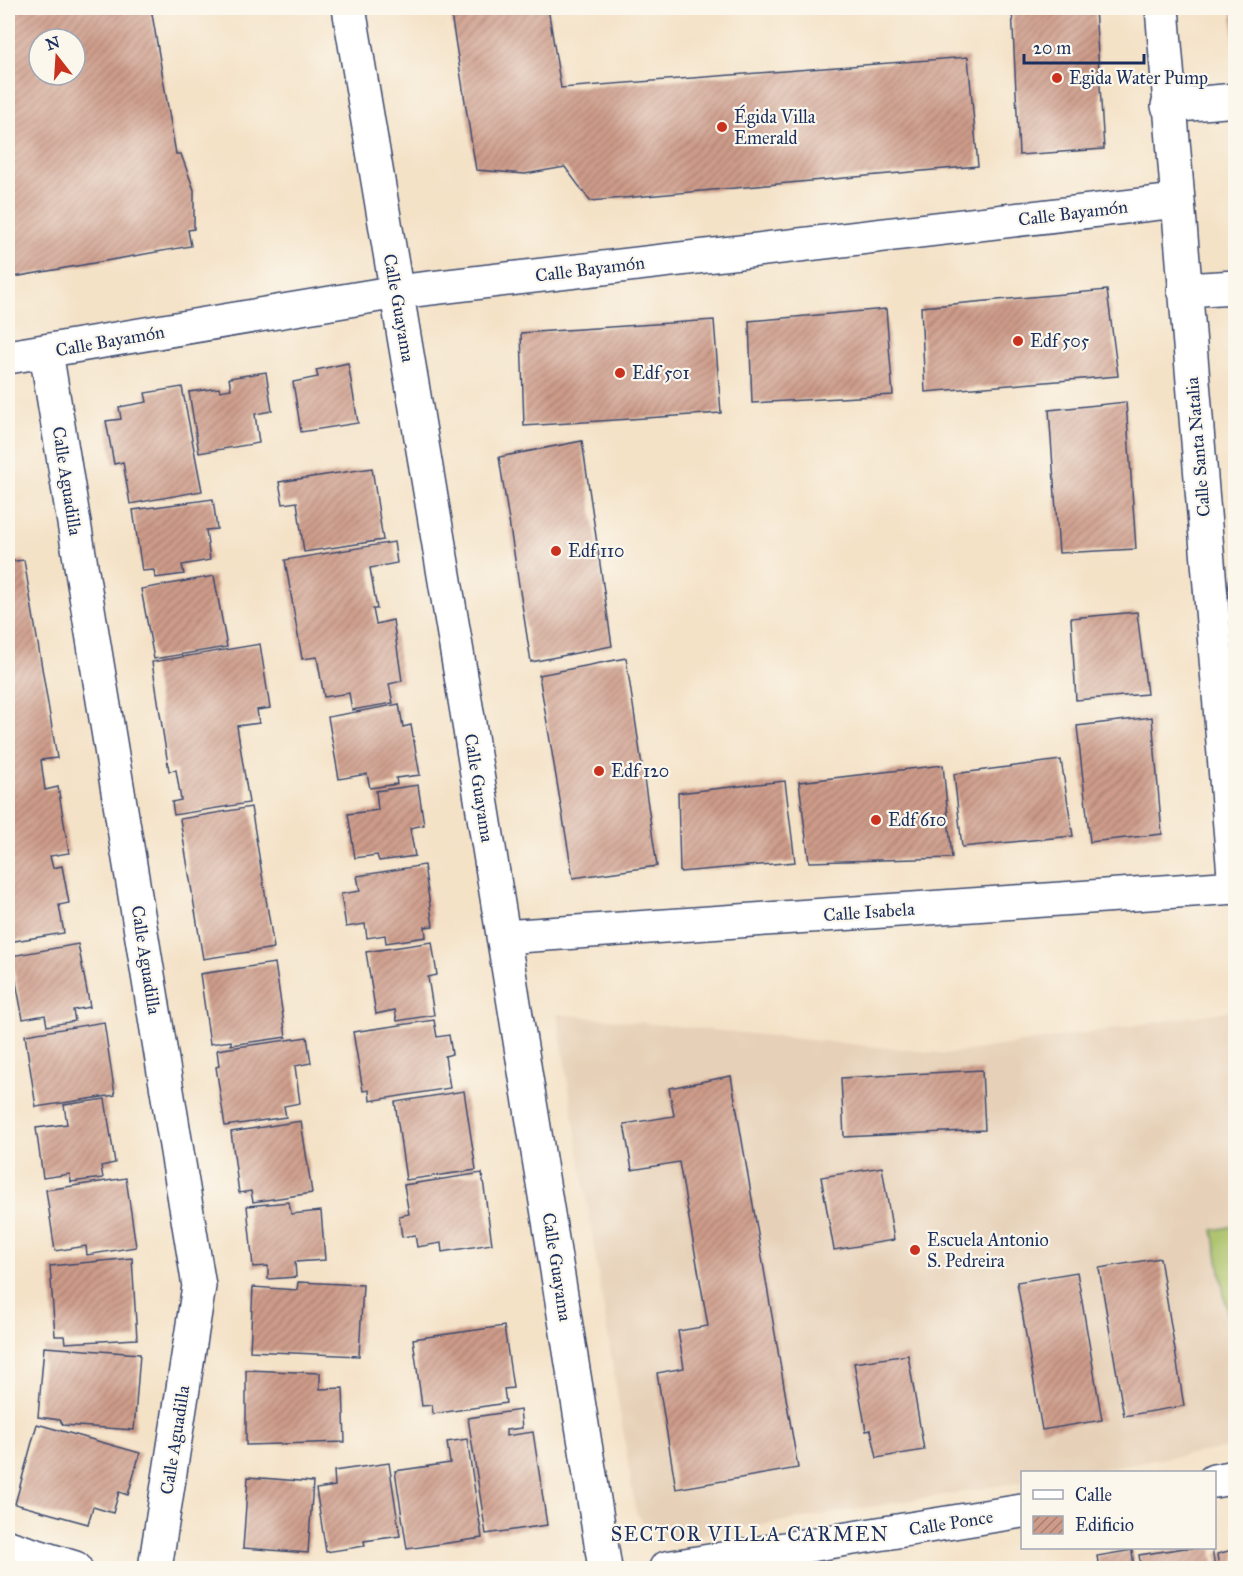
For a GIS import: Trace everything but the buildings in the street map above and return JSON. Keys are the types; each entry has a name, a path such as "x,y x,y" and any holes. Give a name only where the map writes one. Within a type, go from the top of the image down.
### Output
{"street":[{"name":"Calle Guayama","path":"349,8 605,1569"},
{"name":"Calle Santa Natalia","path":"1162,8 1168,106 1235,887"},
{"path":"1168,106 1236,100"},
{"name":"Calle Bayamón","path":"8,357 397,292 1176,201"},
{"path":"1184,290 1236,287"},
{"name":"Calle Aguadilla","path":"46,352 199,1286 155,1569"},
{"name":"Calle Isabela","path":"503,937 1235,887"},
{"path":"1216,1481 1236,1477"},
{"name":"Calle Ponce","path":"666,1569 1021,1511"},
{"path":"8,1547 75,1569"}],"shaded area":[{"name":"Escuela Antonio S. Pedreira","path":"1235,1010 1235,1447 1085,1471 1021,1471 1021,1482 670,1540 649,1530 636,1513 557,1014 948,1054"}],"green space":[{"path":"1236,1226 1235,1358 1213,1230"}],"place":[{"name":"Egida Water Pump","path":"1057,78"},
{"name":"Égida Villa Emerald","path":"722,127"},
{"name":"Edf 505","path":"1018,341"},
{"name":"Edf 501","path":"620,373"},
{"name":"Edf 110","path":"556,551"},
{"name":"Edf 120","path":"599,771"},
{"name":"Edf 610","path":"876,820"},
{"name":"Escuela Antonio S. Pedreira","path":"915,1250"}],"district":[{"name":"SECTOR VILLA CARMEN","path":"750,1534"}]}
